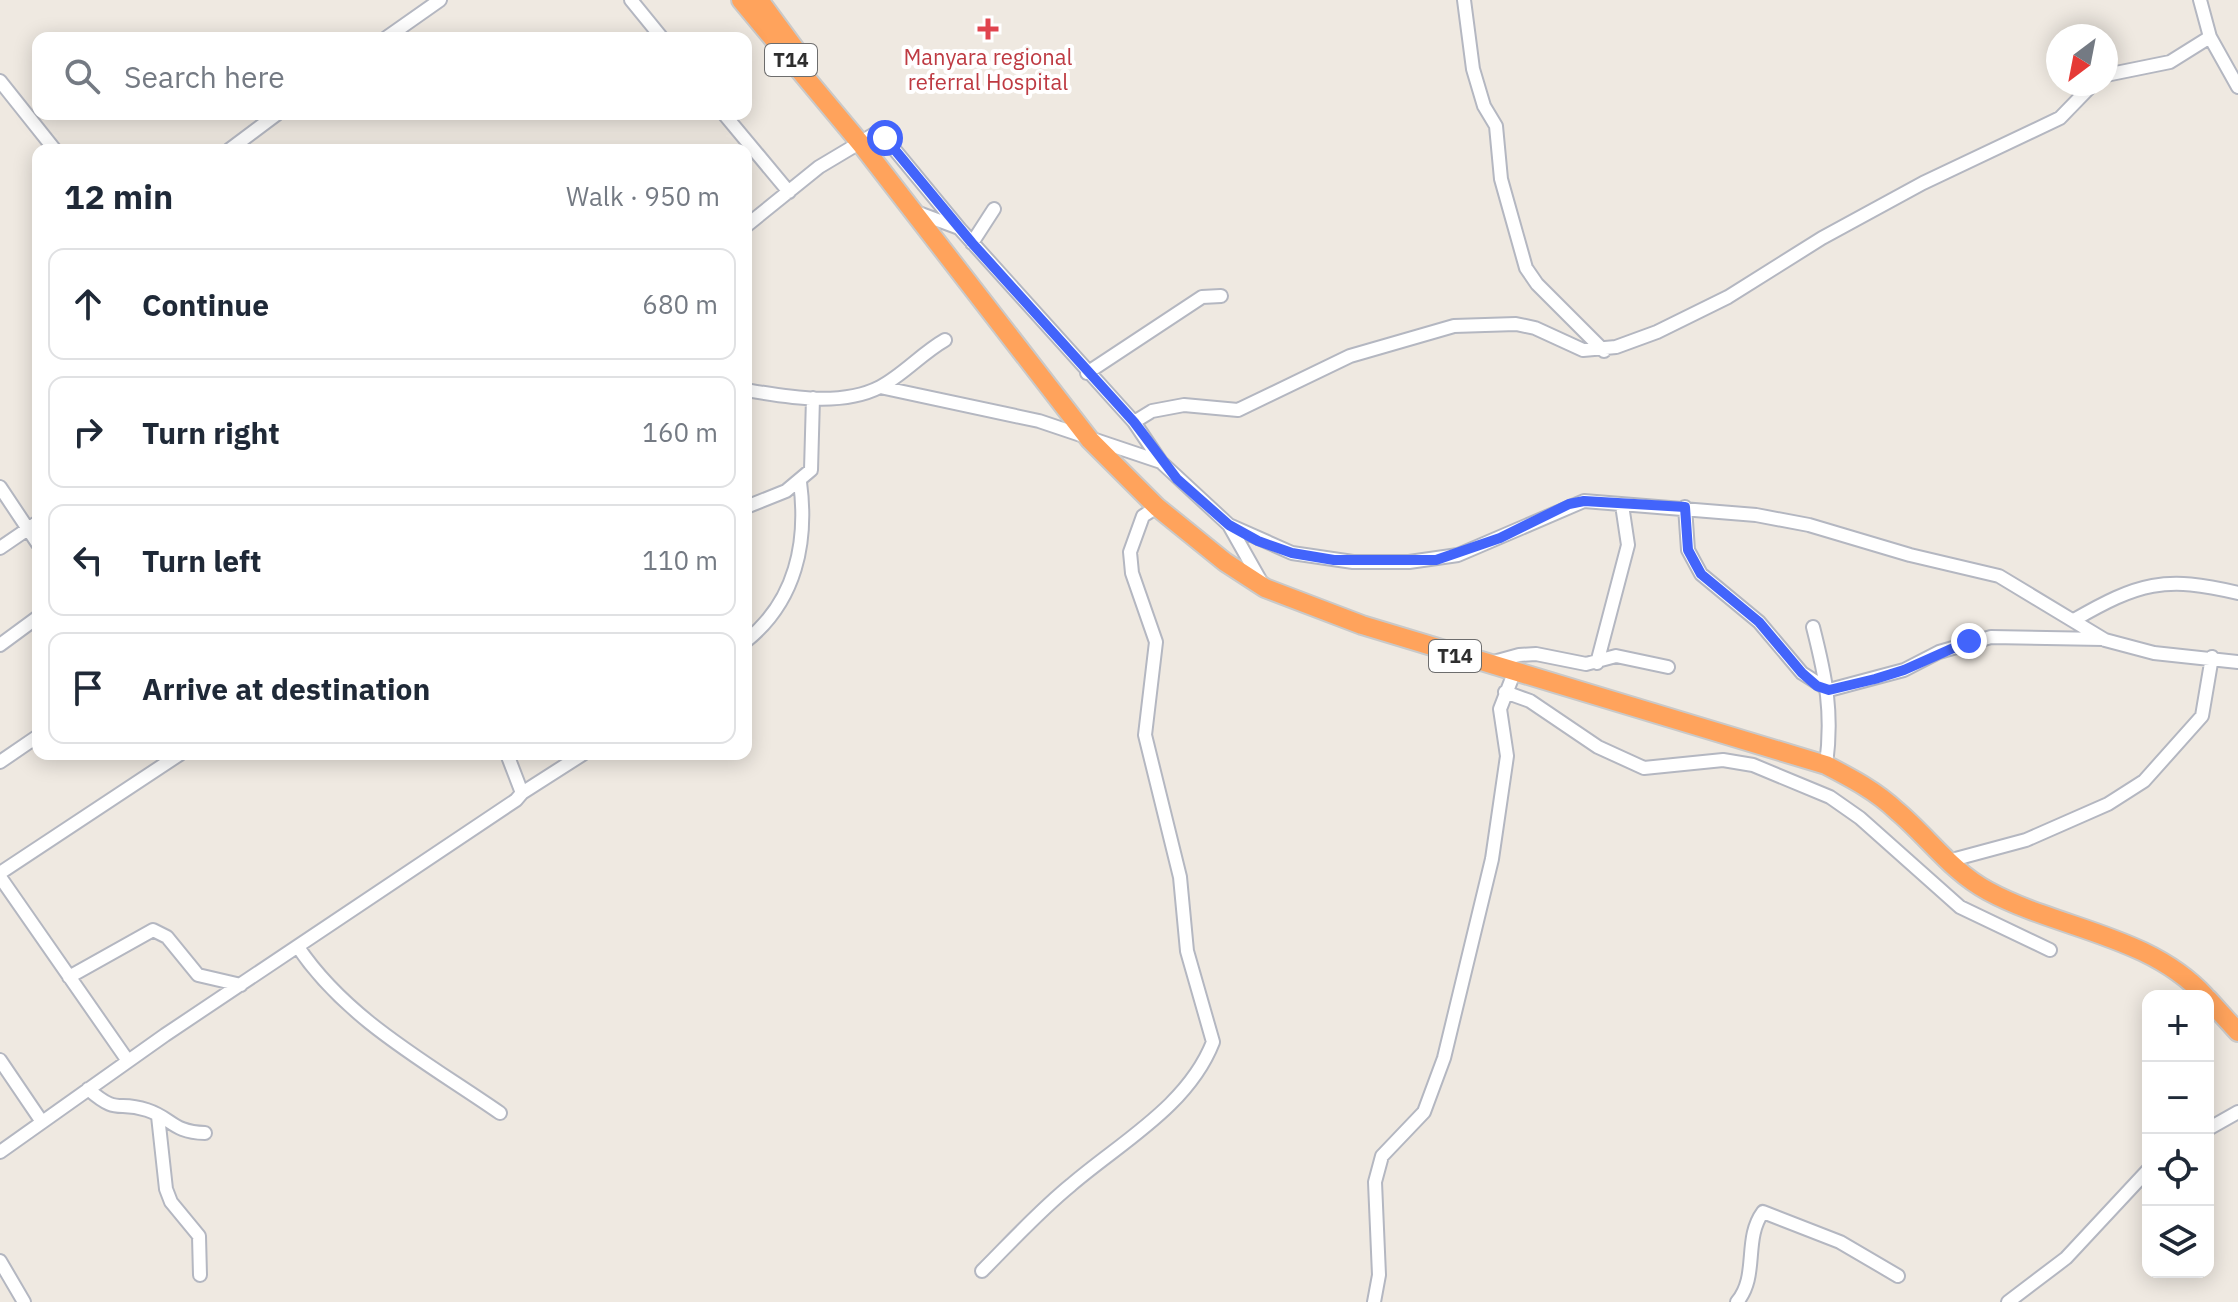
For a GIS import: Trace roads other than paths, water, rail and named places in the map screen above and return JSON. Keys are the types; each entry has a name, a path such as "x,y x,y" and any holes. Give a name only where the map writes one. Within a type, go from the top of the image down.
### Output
{"highway":[{"name":"T14","path":"741,0 861,144 1090,440 1157,507 1225,562 1265,588 1362,625 1826,765 1886,801 1948,861 1989,892 2144,952 2181,974 2199,990"},
{"name":"T14","path":"759,0 789,37 841,121"},
{"name":"T14","path":"2214,1005 2238,1032"}],"street":[{"path":"395,32 440,0"},
{"path":"631,0 657,32"},
{"path":"1464,0 1473,69 1484,106 1496,126 1501,179 1526,268 1537,284 1604,351"},
{"path":"2200,0 2210,37 2238,87"},
{"path":"2118,73 2170,62 2210,37"},
{"path":"0,81 50,144"},
{"path":"1134,422 1152,411 1184,405 1238,410 1350,356 1418,333 1454,326 1516,324 1535,328 1583,350 1604,351 1657,332 1728,297 1822,238 1923,183 2060,118 2081,96"},
{"path":"237,144 269,120"},
{"path":"729,120 749,144"},
{"path":"752,221 819,167 876,133 885,138 972,243 1134,422 1161,462 1229,525 1265,588"},
{"path":"752,148 789,192"},
{"path":"972,243 994,209"},
{"path":"913,211 960,229"},
{"path":"1087,373 1202,297 1221,296"},
{"path":"752,391 813,398 859,394 880,387 945,340"},
{"path":"880,387 1039,421 1161,462"},
{"path":"752,504 800,482 811,470 813,398"},
{"path":"752,635 775,611 799,560 804,521 800,482"},
{"path":"0,487 32,524"},
{"path":"1229,525 1292,553 1353,562 1409,562 1458,555 1569,504 1584,501 1685,507 1809,525 1910,555 1971,567 1999,576 2105,640"},
{"path":"1597,663 1628,545 1622,505"},
{"path":"982,1271 1058,1195 1173,1101 1193,1079 1213,1042 1187,951 1180,877 1145,735 1146,706 1156,642 1132,573 1130,552 1143,516 1157,507"},
{"path":"1685,507 1688,550 1701,574 1759,622 1802,673 1829,690 1904,670 1939,652 1991,637 2105,640 2154,653 2238,662"},
{"path":"0,548 32,527"},
{"path":"2074,620 2112,599 2163,582 2193,582 2238,593"},
{"path":"0,645 32,621"},
{"path":"1813,627 1829,690 1831,724 1826,765"},
{"path":"1487,665 1507,657 1536,654 1597,663 1621,656 1668,667"},
{"path":"1948,861 2026,840 2108,804 2144,781 2202,716 2212,657"},
{"path":"1374,1302 1379,1275 1375,1182 1382,1156 1424,1112 1444,1058 1475,940 1506,777 1507,756 1500,709 1514,673"},
{"path":"1505,692 1530,701 1598,747 1644,768 1723,760 1753,765 1830,797 1860,818 1960,907 2050,950"},
{"path":"0,762 32,740"},
{"path":"128,1061 0,875 171,760"},
{"path":"509,760 522,793"},
{"path":"0,1152 128,1061 574,760"},
{"path":"69,977 153,930 167,937 198,975 241,985"},
{"path":"298,947 318,977 345,1005 500,1113"},
{"path":"0,1060 42,1122"},
{"path":"88,1089 115,1108 140,1108 178,1129 205,1133"},
{"path":"2214,1126 2238,1112"},
{"path":"158,1116 166,1189 171,1202 199,1236 200,1275"},
{"path":"2008,1302 2066,1258 2142,1176"},
{"path":"1737,1302 1747,1286 1752,1234 1763,1212 1840,1242 1898,1276"},
{"path":"0,1261 24,1302"}],"place":[{"name":"Manyara regional referral Hospital","path":"988,29"}]}
